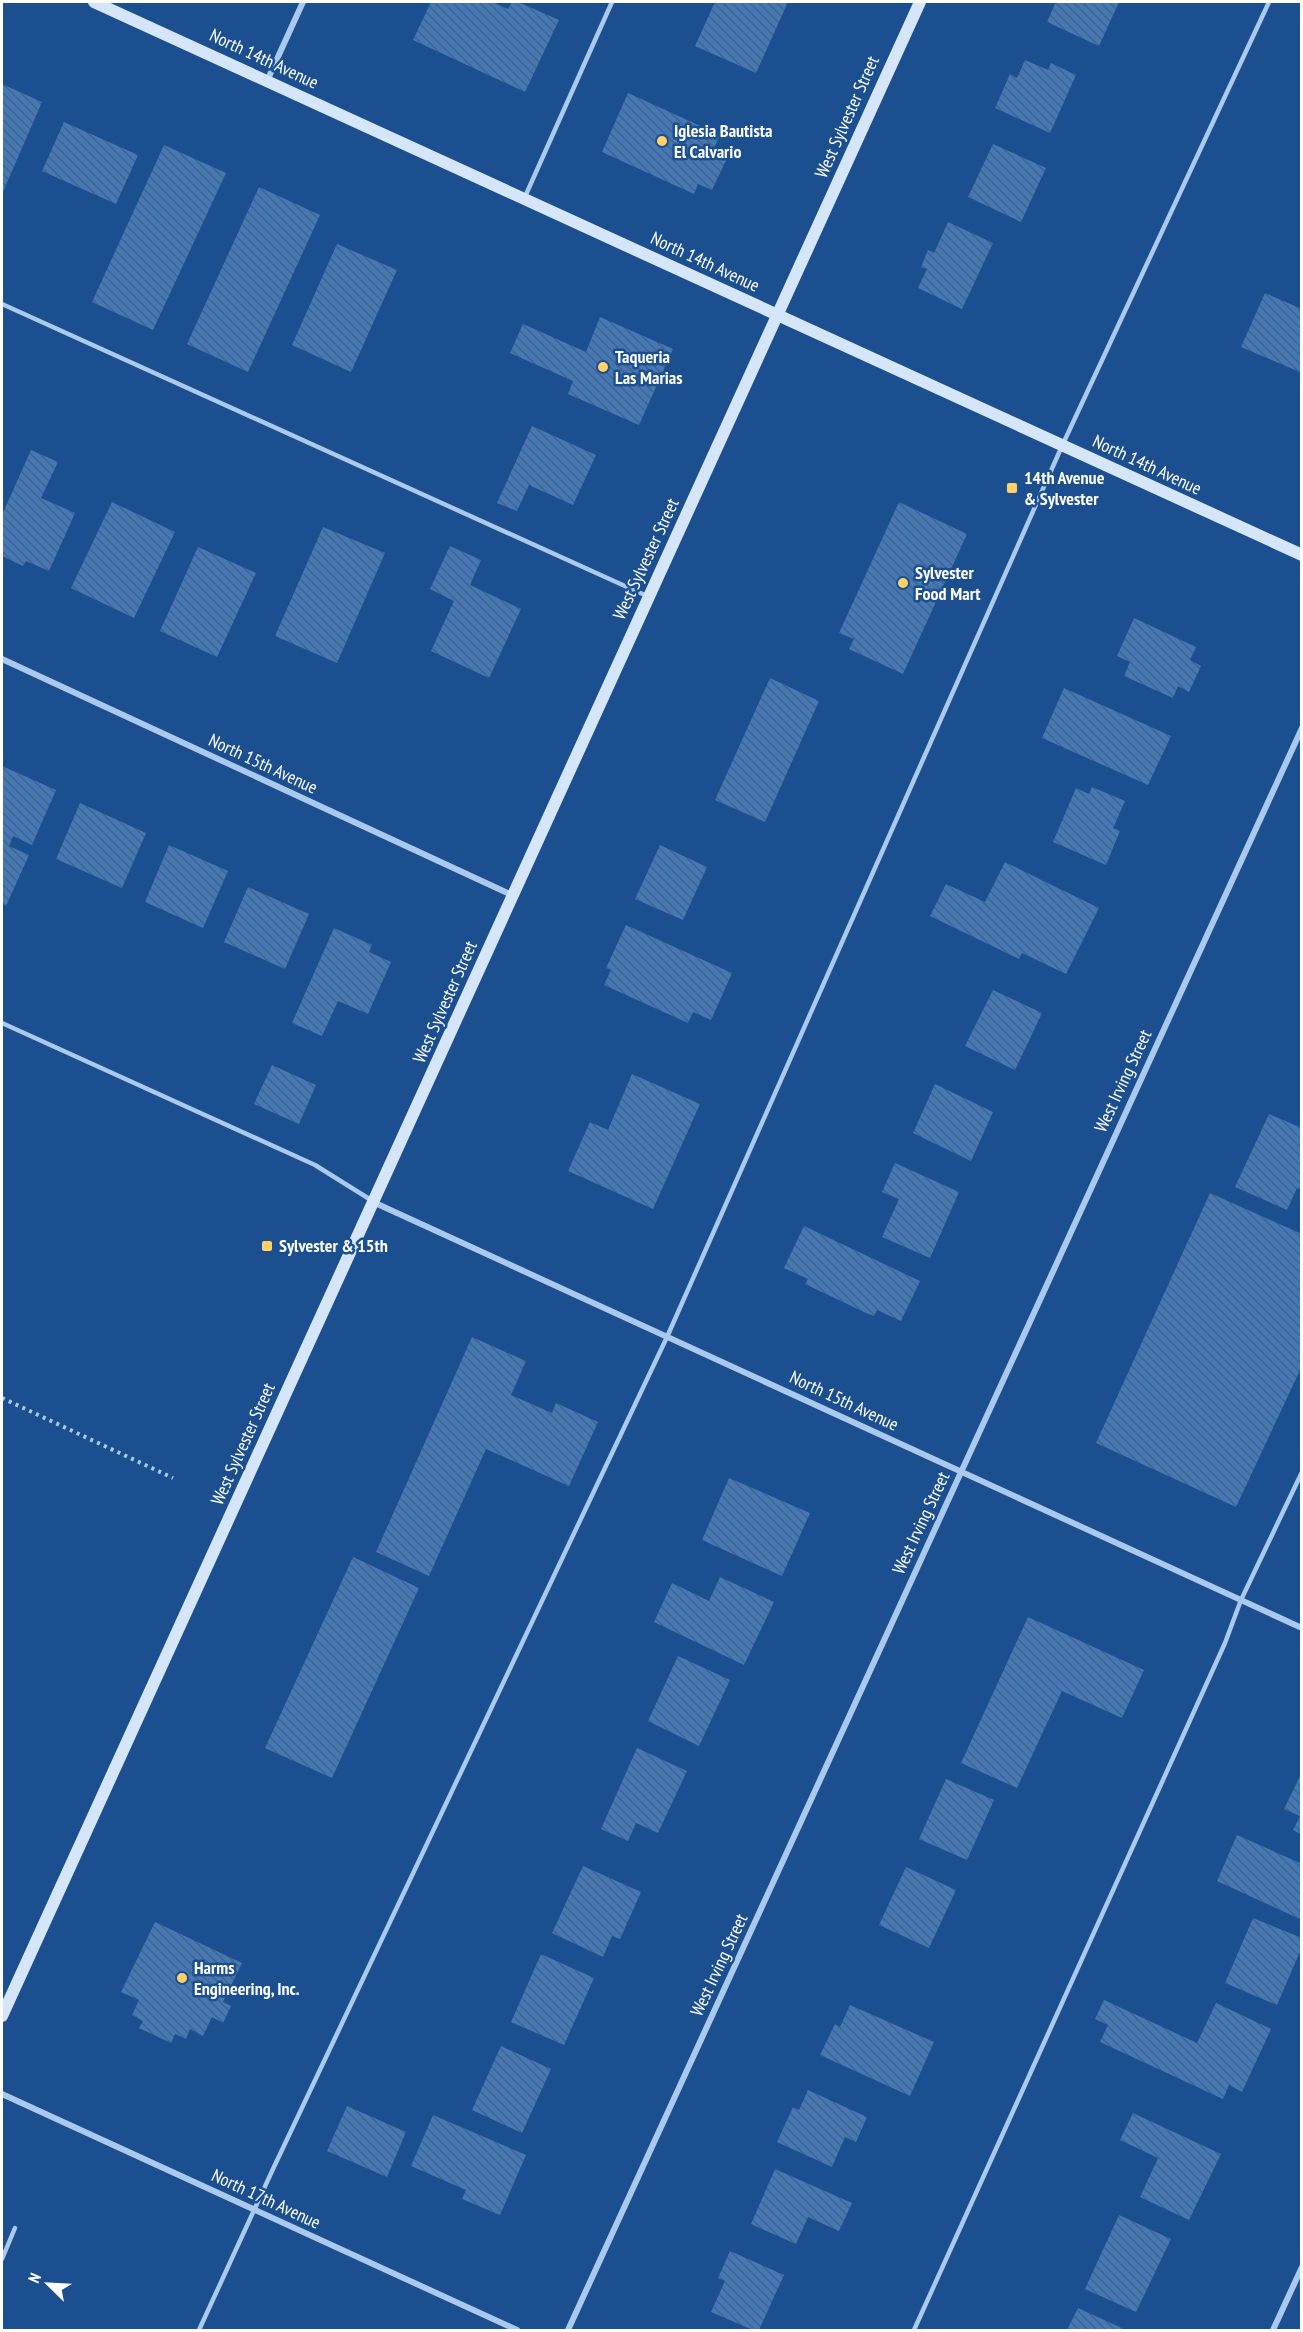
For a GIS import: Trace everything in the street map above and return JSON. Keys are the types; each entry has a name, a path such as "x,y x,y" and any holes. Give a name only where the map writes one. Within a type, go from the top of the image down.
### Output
{"street":[{"name":"North 14th Avenue","path":"94,2 1302,555"},
{"path":"267,81 303,2"},
{"name":"West Sylvester Street","path":"2,2016 920,2"},
{"name":"North 15th Avenue","path":"2,659 513,895"},
{"name":"West Irving Street","path":"568,2331 1302,728"},
{"name":"North 15th Avenue","path":"373,1202 1302,1628"},
{"name":"North 17th Avenue","path":"2,2094 517,2331"},
{"path":"1272,2331 1302,2267"}],"lane":[{"path":"524,199 612,2"},
{"path":"199,2331 254,2210 668,1337 1062,446 1269,2"},
{"path":"2,304 649,597"},
{"path":"2,1023 315,1166 373,1202"},
{"path":"914,2331 1220,1654 1241,1600 1302,1472"},
{"path":"2,2259 15,2228"}],"path":[{"path":"2,1398 173,1479"}],"building":[{"path":"431,2 492,2 508,9 512,2 518,2 559,20 525,92 413,40"},
{"path":"715,2 788,2 756,73 695,46"},
{"path":"1056,2 1119,2 1099,46 1047,22"},
{"path":"1025,60 1048,70 1051,63 1076,75 1050,133 995,108 1010,74 1017,78"},
{"path":"2,84 42,102 2,194"},
{"name":"Iglesia Bautista El Calvario","path":"628,93 720,135 714,148 729,154 712,190 698,184 694,194 602,152"},
{"path":"64,122 138,155 116,204 42,171"},
{"path":"993,144 1046,168 1021,222 968,197"},
{"path":"164,145 226,173 153,330 92,302"},
{"path":"259,187 320,215 248,372 187,344"},
{"path":"948,222 993,243 962,309 918,288 927,269 921,267 928,250 934,253"},
{"path":"337,244 397,270 351,372 292,345"},
{"path":"1265,293 1302,309 1302,373 1241,347"},
{"name":"Taqueria Las Marias","path":"600,317 673,349 639,425 568,394 573,381 510,353 523,324 586,352"},
{"path":"532,426 596,455 573,505 529,485 517,511 497,503"},
{"path":"31,450 58,462 41,498 75,513 49,571 26,561 23,566 2,556 2,515"},
{"path":"112,502 175,532 134,618 71,588"},
{"name":"Sylvester Food Mart","path":"899,502 967,534 903,674 849,649 854,639 839,633"},
{"path":"323,527 385,553 337,663 275,636"},
{"path":"450,546 481,560 470,585 521,609 489,678 431,651 454,601 430,589"},
{"path":"198,547 256,573 217,657 160,631"},
{"path":"1134,618 1196,647 1190,660 1201,666 1189,692 1178,686 1173,698 1124,676 1130,662 1117,656"},
{"path":"770,678 819,701 765,822 715,800"},
{"path":"1064,688 1171,736 1148,785 1042,738"},
{"path":"2,766 56,790 32,845 13,836 9,846 29,855 6,906 2,903"},
{"path":"1092,787 1125,801 1113,828 1120,831 1106,865 1053,842 1076,788 1089,794"},
{"path":"80,803 146,833 122,888 56,859"},
{"path":"169,845 228,871 203,928 145,902"},
{"path":"660,845 707,867 683,920 635,899"},
{"path":"1005,862 1099,908 1066,974 1022,953 1019,959 930,916 946,884 985,902"},
{"path":"248,887 309,914 285,969 224,942"},
{"path":"626,925 732,973 711,1020 693,1012 688,1023 604,985 611,970 606,968"},
{"path":"334,928 372,945 369,952 391,962 368,1014 338,1001 322,1036 292,1023"},
{"path":"993,990 1042,1013 1015,1070 965,1046"},
{"path":"272,1065 316,1085 299,1124 254,1104"},
{"path":"632,1074 700,1104 653,1209 568,1171 590,1122 608,1130"},
{"path":"935,1084 993,1112 971,1161 913,1133"},
{"path":"1269,1114 1302,1128 1302,1190 1297,1188 1287,1210 1235,1187"},
{"path":"895,1163 959,1192 930,1258 882,1237 899,1199 882,1192"},
{"path":"1210,1193 1302,1234 1302,1366 1236,1507 1096,1443"},
{"path":"804,1226 920,1281 901,1321 877,1310 874,1316 866,1313 805,1284 808,1279 784,1268"},
{"path":"472,1337 526,1361 511,1395 552,1413 556,1403 598,1422 569,1486 486,1449 429,1576 376,1552"},
{"path":"729,1478 810,1513 782,1576 702,1540"},
{"path":"353,1557 419,1588 332,1778 265,1748"},
{"path":"720,1577 774,1602 744,1665 654,1622 672,1583 709,1601"},
{"path":"1028,1617 1144,1670 1122,1718 1062,1691 1017,1788 961,1763"},
{"path":"678,1656 730,1680 699,1746 648,1721"},
{"path":"637,1748 687,1771 658,1833 636,1823 628,1841 601,1829"},
{"path":"1302,1772 1302,1835 1293,1830 1300,1816 1284,1809"},
{"path":"946,1779 994,1800 967,1860 919,1839"},
{"path":"1237,1835 1302,1864 1302,1920 1217,1881"},
{"path":"583,1866 641,1892 620,1939 612,1936 603,1957 552,1933"},
{"path":"906,1867 956,1890 929,1948 879,1925"},
{"path":"1253,1918 1302,1938 1302,1947 1277,2005 1225,1983"},
{"name":"Harms Engineering, Inc.","path":"155,1922 242,1963 223,2002 231,2006 223,2023 212,2017 203,2036 190,2029 186,2039 175,2034 171,2043 139,2028 143,2021 132,2015 139,2000 121,1992"},
{"path":"541,1954 594,1978 564,2045 511,2022"},
{"path":"1104,2000 1197,2043 1216,2003 1271,2029 1242,2092 1229,2085 1223,2099 1100,2042 1108,2025 1095,2019"},
{"path":"850,2005 934,2042 910,2096 820,2055 835,2024 840,2027"},
{"path":"501,2046 551,2069 522,2133 472,2110"},
{"path":"808,2090 867,2117 856,2142 845,2137 832,2167 777,2142 793,2107 799,2110"},
{"path":"347,2106 406,2132 387,2177 327,2151"},
{"path":"1133,2113 1221,2154 1189,2220 1140,2197 1158,2158 1120,2140"},
{"path":"433,2115 526,2155 500,2215 462,2199 466,2190 411,2166"},
{"path":"775,2169 852,2203 839,2231 808,2217 796,2244 751,2224"},
{"path":"1119,2215 1171,2239 1136,2312 1085,2289"},
{"path":"730,2251 784,2275 759,2330 753,2330 711,2312 725,2281 718,2278"},
{"path":"1078,2308 1126,2330 1067,2330"}],"place":[{"name":"Iglesia Bautista El Calvario","path":"662,141"},
{"name":"Taqueria Las Marias","path":"603,367"},
{"name":"14th Avenue & Sylvester","path":"1012,488"},
{"name":"Sylvester Food Mart","path":"903,583"},
{"name":"Sylvester & 15th","path":"267,1246"},
{"name":"Harms Engineering, Inc.","path":"182,1978"}]}
